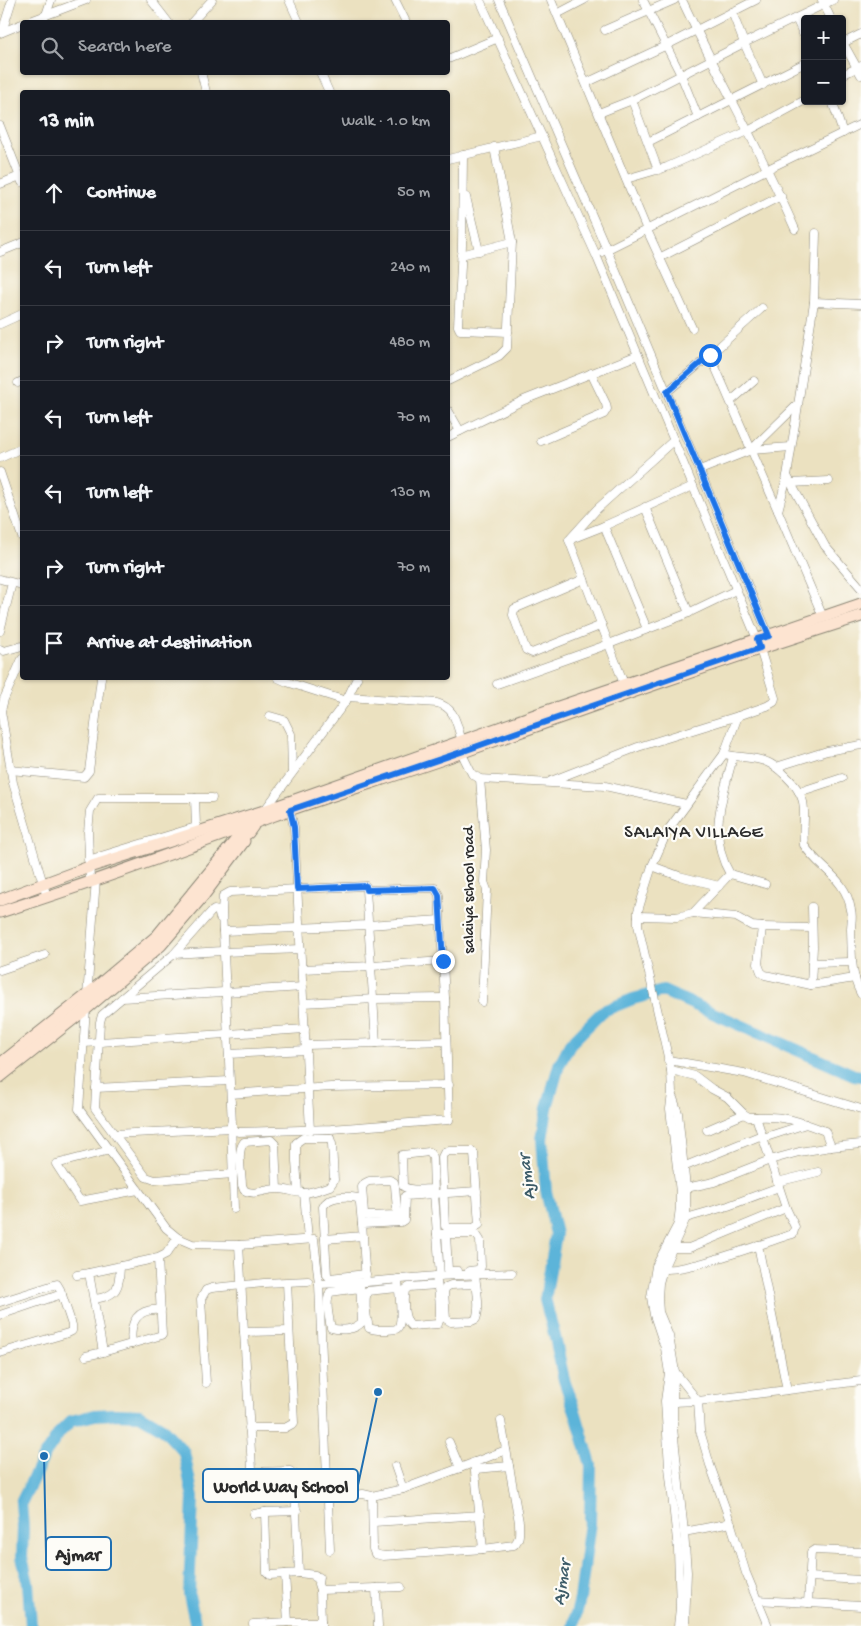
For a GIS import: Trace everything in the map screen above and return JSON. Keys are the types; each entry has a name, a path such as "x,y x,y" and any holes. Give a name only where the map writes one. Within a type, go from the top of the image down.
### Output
{"street":[{"path":"1,33 12,0"},
{"path":"46,15 51,0"},
{"path":"33,20 86,0"},
{"path":"151,0 166,20"},
{"path":"194,20 212,0"},
{"path":"289,0 298,20"},
{"path":"395,0 405,20"},
{"path":"480,0 596,256 674,440 759,644 774,689 775,698 774,702 767,706 638,748 547,783"},
{"path":"499,0 607,250 771,640"},
{"path":"551,0 647,230 692,328"},
{"path":"557,14 584,0"},
{"path":"643,0 681,75 698,117"},
{"path":"605,30 674,0"},
{"path":"682,0 768,169 795,229"},
{"path":"586,83 756,0"},
{"path":"599,114 632,100 796,18 823,2 832,0"},
{"path":"823,2 829,15"},
{"path":"732,12 763,85"},
{"path":"796,18 801,29"},
{"path":"1,33 20,25"},
{"path":"846,41 861,34"},
{"path":"450,58 498,38"},
{"path":"846,47 860,69 846,74"},
{"path":"648,142 801,66"},
{"path":"202,75 206,90"},
{"path":"321,75 328,90"},
{"path":"632,100 658,170"},
{"path":"626,179 668,167 748,131 801,102"},
{"path":"833,105 843,132"},
{"path":"596,256 861,124"},
{"path":"0,126 20,176"},
{"path":"450,158 542,136"},
{"path":"450,380 499,356 507,348 512,242 494,147"},
{"path":"463,155 459,328 463,330 508,332"},
{"path":"0,184 20,179"},
{"path":"463,185 479,251"},
{"path":"660,257 781,196"},
{"path":"778,511 789,480 791,447 814,302 816,232"},
{"path":"462,255 512,242"},
{"path":"0,252 20,244"},
{"path":"814,302 861,304"},
{"path":"667,392 762,308"},
{"path":"0,324 20,315"},
{"path":"450,437 524,400 638,355"},
{"path":"710,355 823,617"},
{"path":"541,441 604,414 607,409 606,404 592,373"},
{"path":"731,402 754,381"},
{"path":"751,450 798,404"},
{"path":"450,414 460,431"},
{"path":"569,540 598,509 674,440"},
{"path":"700,470 751,450 791,447"},
{"path":"0,458 20,449"},
{"path":"0,472 20,519"},
{"path":"789,480 829,481"},
{"path":"789,480 826,546 861,588"},
{"path":"569,540 693,486"},
{"path":"645,507 689,612"},
{"path":"604,526 648,630"},
{"path":"569,540 624,684"},
{"path":"0,579 20,585"},
{"path":"584,579 514,609 513,615 526,650 532,653 602,625"},
{"path":"0,631 12,583"},
{"path":"497,684 648,630 736,590"},
{"path":"771,640 823,617 861,604"},
{"path":"89,864 264,811 468,744 771,640 861,616"},
{"path":"0,912 256,823 624,684 759,644"},
{"path":"0,649 4,651 20,647"},
{"path":"20,663 4,699 1,712 13,783 47,897"},
{"path":"10,770 84,777 90,771 101,680"},
{"path":"282,680 347,699 437,703 447,706 468,744 472,774 480,779 605,786 686,804"},
{"path":"0,1064 87,995 158,935 236,840 248,832 256,823 347,699 356,680"},
{"path":"270,716 284,720 291,734 292,772"},
{"path":"678,1626 684,1532 674,1437 672,1373 668,1336 659,1312 658,1298 660,1268 678,1224 680,1192 670,1109 672,1094 671,1070 638,925 638,916 652,866 668,830 724,754 738,716"},
{"path":"776,767 827,751 861,745"},
{"path":"724,754 766,762 776,767 796,786 803,801 805,817 804,845 833,874 845,891 852,910 852,962 855,983 861,994"},
{"path":"733,757 718,813 720,854 730,874 765,884"},
{"path":"799,792 842,778"},
{"name":"salaiya school road","path":"480,779 486,850 484,882 487,890 482,1002"},
{"path":"212,798 98,798 90,811 88,832 89,864 93,880 80,1109 166,1228 178,1238 192,1244 240,1246 314,1239 319,1284 330,1550"},
{"path":"0,900 89,864 196,827 195,798"},
{"path":"290,810 294,827 310,1130"},
{"path":"0,1077 86,1009 161,945 238,851 244,843 248,832"},
{"path":"652,866 679,876 718,886"},
{"path":"692,913 730,874"},
{"path":"223,952 223,896 230,892 366,886 376,1044"},
{"path":"227,1034 232,1125 234,1130 238,1132 310,1130 449,1120 449,1085 439,895 435,888 366,890"},
{"path":"811,986 812,907"},
{"path":"233,1174 154,1180 146,1177 95,1108 98,1042 102,1015 174,954 214,910 220,914 223,952 233,1174 234,1210"},
{"path":"638,916 677,917 692,913 736,917 752,926 812,928"},
{"path":"223,931 440,920"},
{"path":"762,927 758,964 765,976 811,986 855,978"},
{"path":"174,954 301,948"},
{"path":"0,970 46,956"},
{"path":"302,969 443,961"},
{"path":"812,963 852,962"},
{"path":"122,998 303,987"},
{"path":"304,1003 374,999 445,998"},
{"path":"84,1043 305,1029"},
{"path":"229,1054 446,1041"},
{"path":"668,1060 744,1073 861,1109"},
{"path":"671,1070 695,1076 712,1089 727,1097 749,1117 772,1116 798,1120 826,1131 831,1147"},
{"path":"96,1088 228,1081"},
{"path":"231,1094 308,1089 449,1085"},
{"path":"660,1268 678,1237 686,1218 686,1188 678,1113 672,1094"},
{"path":"707,1130 744,1114"},
{"path":"660,1268 681,1269 793,1234 795,1231 796,1227 786,1208 756,1117"},
{"path":"683,1167 762,1136 806,1124"},
{"path":"114,1134 231,1128"},
{"path":"277,1189 275,1144 272,1140 244,1142 241,1145 240,1153 244,1190 254,1193 277,1189 301,1193 330,1186 334,1180 330,1138 303,1138 296,1143 301,1193 308,1240"},
{"path":"686,1188 714,1182 770,1160 799,1152 861,1144"},
{"path":"110,1150 56,1164 80,1201 138,1190"},
{"path":"449,1151 472,1151 474,1153 479,1225 473,1228 448,1228 445,1226 443,1193 442,1157 444,1153 449,1151"},
{"path":"441,1234 476,1234 480,1240 481,1267 476,1270 448,1270 441,1234 434,1191 432,1154 429,1152 402,1155 404,1188 409,1190 434,1191 443,1193 477,1191"},
{"path":"686,1218 728,1206 778,1184 818,1172"},
{"path":"397,1218 394,1182 390,1180 369,1181 365,1183 362,1187 364,1214 367,1216 404,1220 405,1196 434,1191"},
{"path":"363,1282 330,1292 328,1306 331,1328 350,1329 357,1327 362,1322 363,1282 363,1236 358,1198 330,1199 325,1202 323,1207 327,1275 330,1278 363,1282 398,1284"},
{"path":"672,1248 689,1248 786,1208"},
{"path":"362,1224 397,1218"},
{"path":"437,1285 409,1287 405,1290 407,1323 411,1326 438,1324 440,1318 437,1285 441,1234"},
{"path":"325,1239 363,1236"},
{"path":"77,1275 158,1258 166,1254 178,1238"},
{"path":"758,1245 787,1390"},
{"path":"240,1246 252,1469 255,1472 290,1471 294,1474 299,1573"},
{"path":"86,1356 162,1335 158,1258"},
{"path":"94,1299 107,1297 114,1292 119,1285 120,1266"},
{"path":"89,1273 103,1352"},
{"path":"398,1284 400,1325 396,1329 375,1330 369,1328 366,1317 367,1290 438,1276 512,1273"},
{"path":"475,1274 476,1284 478,1309 476,1319 472,1321 448,1321 446,1319 444,1292 446,1287 476,1284"},
{"path":"206,1383 201,1299 206,1290 264,1283 308,1281"},
{"path":"319,1284 363,1282"},
{"path":"250,1428 286,1428 294,1423 287,1283"},
{"path":"0,1302 57,1284 72,1325 72,1331 0,1353"},
{"path":"0,1314 62,1294"},
{"path":"132,1344 134,1321 146,1311 161,1310"},
{"path":"244,1332 289,1330"},
{"path":"672,1373 698,1401 700,1431 746,1573 768,1626"},
{"path":"672,1373 665,1401 666,1420 669,1467 687,1572 686,1626"},
{"path":"672,1402 698,1401 861,1381"},
{"path":"372,1496 374,1522 373,1549 376,1554 383,1556 514,1545 520,1535 519,1522 501,1421"},
{"path":"449,1442 460,1468"},
{"path":"475,1466 506,1450"},
{"path":"395,1466 403,1490"},
{"path":"475,1466 483,1549"},
{"path":"328,1497 363,1494 372,1496 403,1490 460,1468 509,1466"},
{"path":"254,1514 297,1511"},
{"path":"253,1624 288,1622 321,1624 320,1590 318,1578 314,1577 316,1575 299,1573 270,1575 267,1572 265,1512"},
{"path":"374,1522 481,1515"},
{"path":"684,1532 730,1523"},
{"path":"808,1603 810,1556 814,1550 861,1552"},
{"path":"285,1574 288,1622"},
{"path":"809,1577 861,1580"},
{"path":"320,1590 401,1587"},
{"path":"376,1588 378,1626"},
{"path":"757,1600 861,1606"}],"waterway":[{"name":"Ajmar","path":"573,1626 580,1599 590,1522 591,1465 564,1380 545,1300 556,1234 546,1191 542,1139 547,1108 559,1065 570,1044 603,1011 633,999 663,991 854,1075 861,1076"},
{"name":"Ajmar","path":"31,1626 28,1583 22,1557 23,1528 21,1503 44,1456 60,1432 71,1421 95,1415 115,1414 140,1415 162,1428 184,1452 193,1498 189,1595 196,1626"}],"place":[{"name":"World Way School","path":"378,1392"},
{"name":"Ajmar","path":"44,1456"}],"district":[{"name":"SALAIYA VILLAGE","path":"694,833"}],"route":[{"path":"443,961 439,895 435,888 366,890 366,886 297,889 294,827 290,810 760,648 757,639 769,636 667,392 710,355"}]}
